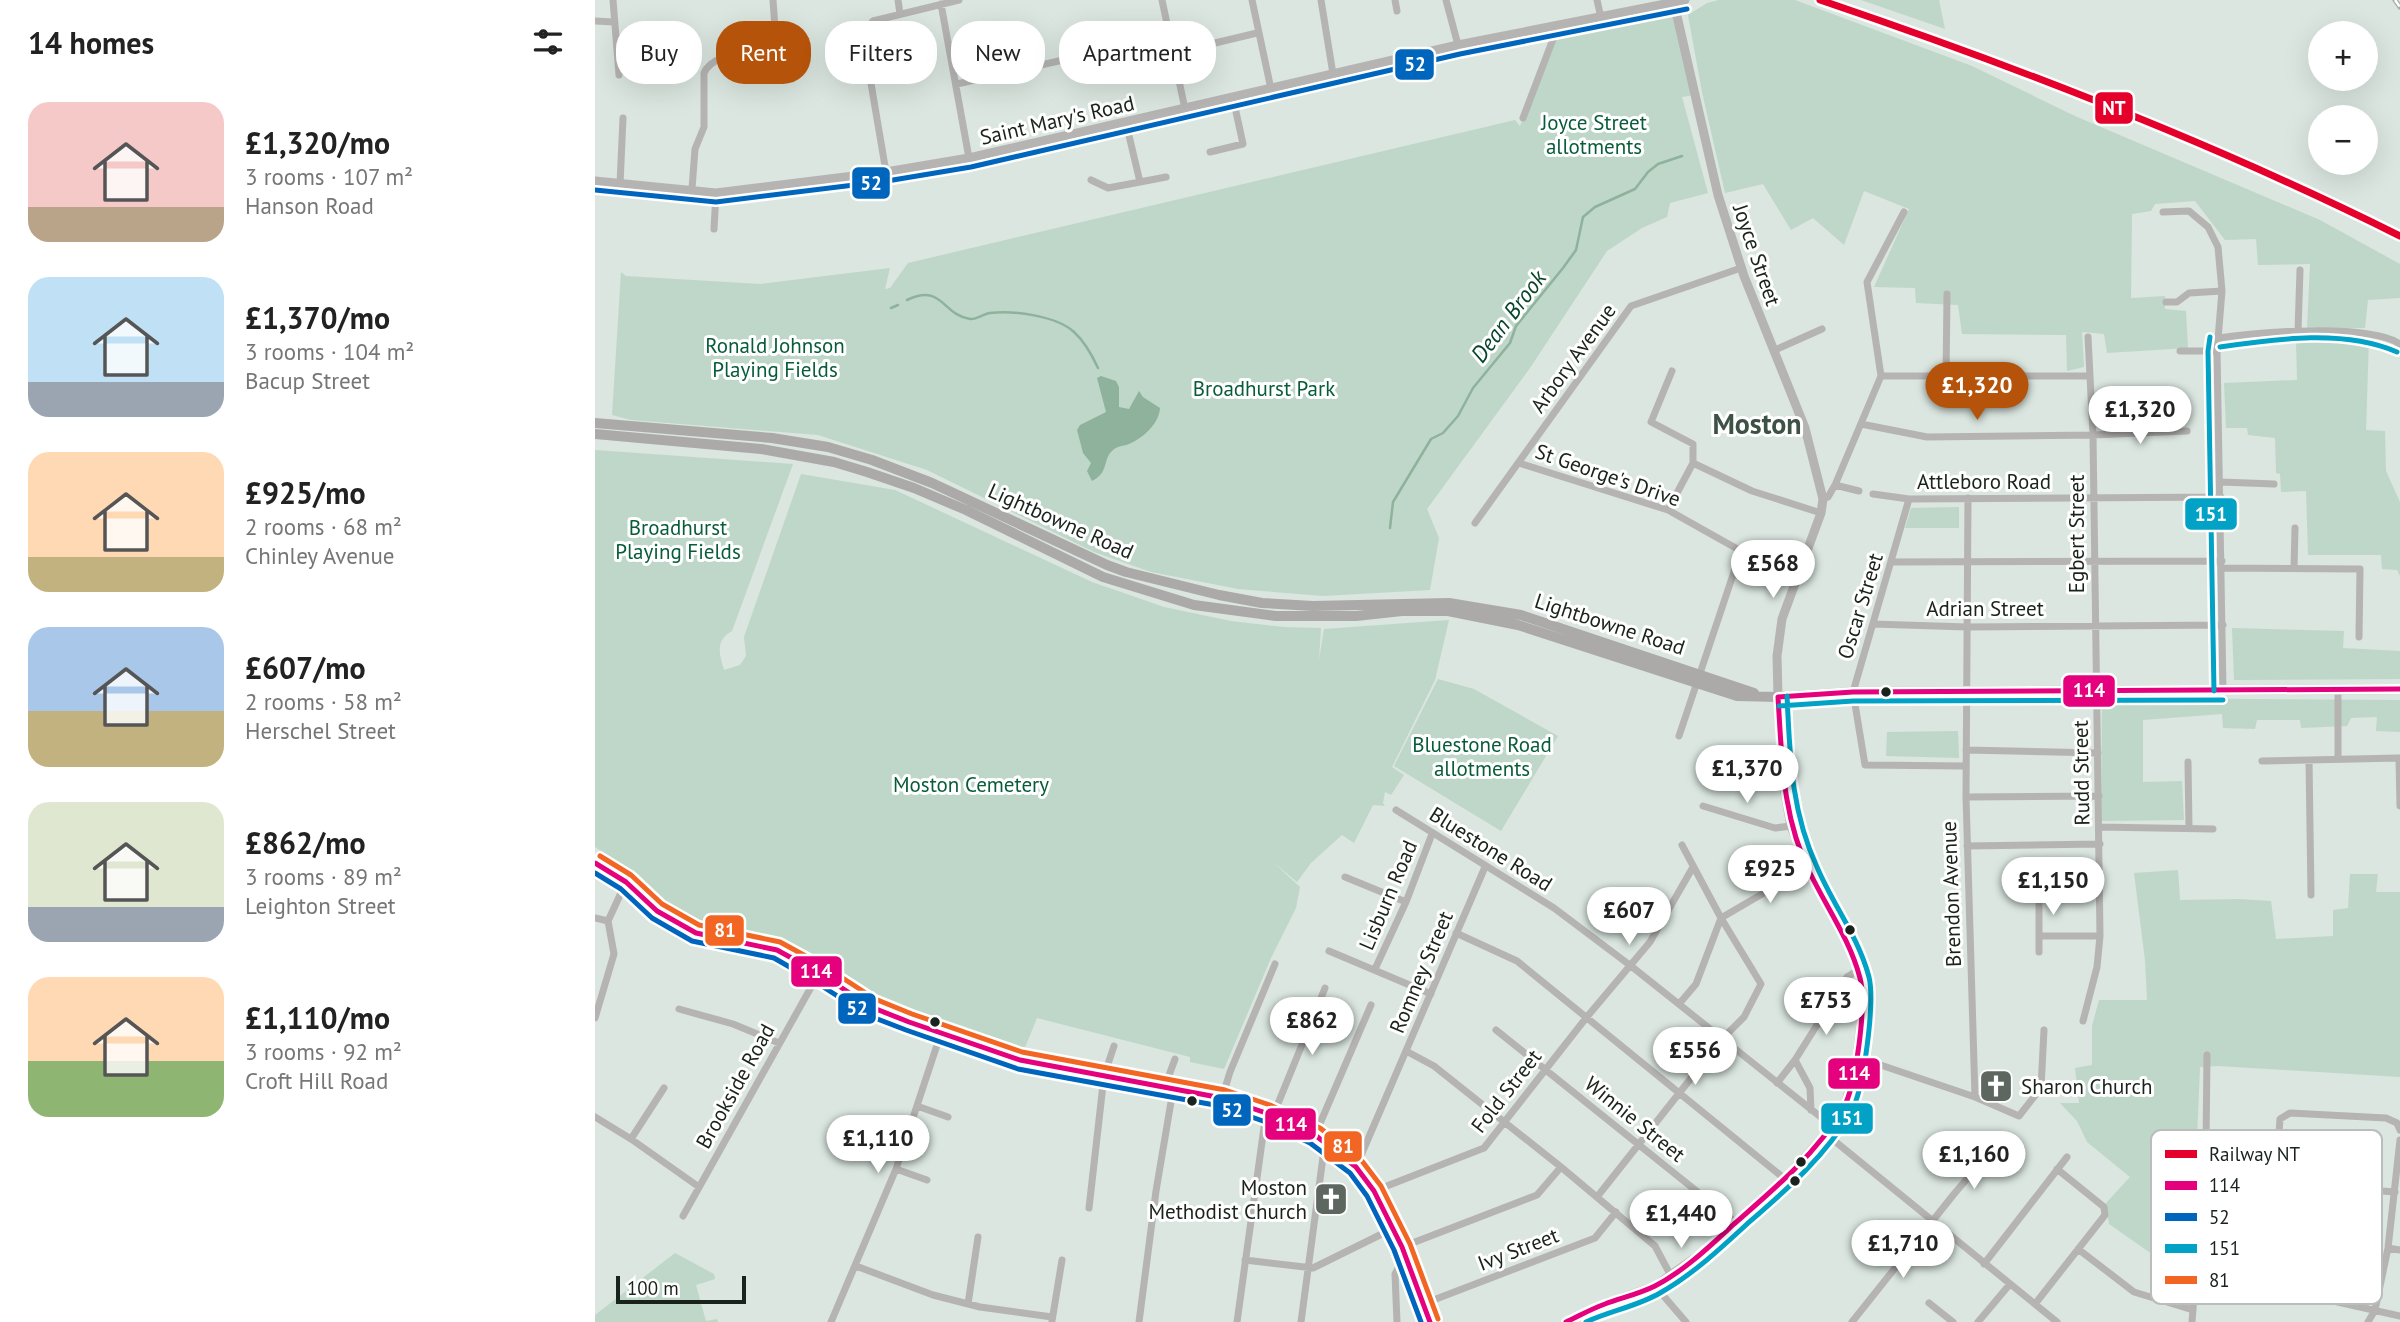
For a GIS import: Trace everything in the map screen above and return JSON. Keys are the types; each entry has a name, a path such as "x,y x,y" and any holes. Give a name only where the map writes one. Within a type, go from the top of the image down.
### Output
{"main road":[{"name":"Lightbowne Road","path":"595,423 772,438 839,450 932,483 1126,572 1262,603 1313,606 1449,603 1469,605 1521,615 1699,679"},
{"name":"Lightbowne Road","path":"595,435 761,449 867,471 935,497 1103,577 1194,605 1276,616 1356,616 1402,611 1448,611 1467,614 1518,625 1759,695 1778,697 1853,692 2400,689"}],"street":[{"path":"613,0 616,43"},
{"path":"773,0 774,21"},
{"path":"898,0 900,14"},
{"path":"886,172 866,30 873,22 959,0"},
{"path":"1162,0 1167,21"},
{"path":"1252,0 1271,89"},
{"path":"1321,0 1333,74"},
{"path":"1395,0 1397,11"},
{"path":"1446,0 1458,45"},
{"path":"1597,0 1601,18"},
{"name":"Saint Mary's Road","path":"595,181 716,193 886,172 969,158 1458,45 1685,0"},
{"name":"Joyce Street","path":"1566,1322 1602,1305 1655,1286 1671,1276 1702,1253 1785,1179 1829,1130 1845,1105 1857,1057 1863,1013 1859,970 1849,945 1809,872 1791,826 1783,782 1777,656 1782,618 1821,513 1823,499 1805,428 1741,268 1719,195 1674,3"},
{"path":"941,4 951,54"},
{"path":"595,21 614,22"},
{"path":"1523,118 1558,26"},
{"path":"1216,43 1257,33"},
{"path":"692,189 695,149 704,127 704,75 707,66 716,59"},
{"path":"957,84 969,158"},
{"path":"1180,84 1185,109"},
{"path":"1210,152 1243,144 1233,98"},
{"path":"620,184 623,118"},
{"path":"1126,123 1140,183"},
{"path":"1091,180 1108,188 1166,177"},
{"path":"714,229 716,193"},
{"path":"2162,212 2189,211 2208,227 2218,247 2222,291 2217,351 2223,565 2223,691"},
{"path":"1823,499 1835,485 1881,376 1867,282 1903,212"},
{"name":"Arbory Avenue","path":"1475,523 1631,306 1741,268"},
{"path":"2298,331 2300,271"},
{"path":"2166,302 2176,302 2189,293 2222,291"},
{"path":"1946,378 1947,295"},
{"path":"1775,350 1822,329"},
{"path":"2219,338 2298,331 2379,334 2400,344"},
{"name":"Egbert Street","path":"2088,337 2093,435 2094,626 2098,690"},
{"path":"2180,351 2217,351"},
{"path":"1668,510 1693,463 1693,444 1651,422 1672,371"},
{"path":"1881,376 2089,376"},
{"path":"1861,424 1927,437 2187,431"},
{"name":"St George's Drive","path":"1519,463 1668,510 1741,551 1799,571"},
{"path":"1693,463 1752,491 1821,513"},
{"path":"2221,482 2274,484"},
{"path":"1835,485 1859,491"},
{"name":"Attleboro Road","path":"1873,494 1909,499 2221,497"},
{"name":"Brendon Avenue","path":"1968,498 1965,766 1975,1097"},
{"name":"Oscar Street","path":"1909,499 1853,692 1865,765 1965,766"},
{"path":"2294,568 2295,528"},
{"path":"1679,736 1741,551"},
{"path":"1892,562 2093,562 2360,569 2359,637"},
{"name":"Adrian Street","path":"1873,624 1967,627 2223,625"},
{"name":"Rudd Street","path":"2083,1021 2097,967 2100,936 2098,690"},
{"path":"2338,690 2338,759"},
{"path":"1966,750 2098,752"},
{"path":"2262,761 2399,758 2400,806"},
{"path":"2309,760 2311,895"},
{"path":"2188,762 2189,828"},
{"path":"1966,797 2099,796"},
{"path":"1703,806 1776,828 1791,826"},
{"name":"Bluestone Road","path":"1396,810 1554,908 1631,965 1811,1110 1829,1130 1933,1220 2057,1322"},
{"path":"2099,827 2213,829"},
{"name":"Lisburn Road","path":"1375,969 1406,902 1432,834"},
{"path":"1967,846 2099,844"},
{"path":"1597,1197 1723,1039 1744,1017 1761,984 1721,918 1682,845"},
{"path":"595,863 626,882 657,911 697,933 777,950 819,973 871,1007 1020,1060 1222,1098 1270,1114 1315,1135 1356,1167 1374,1191 1394,1228 1430,1322"},
{"name":"Romney Street","path":"1356,1167 1485,867"},
{"name":"Fold Street","path":"1374,1191 1484,1148 1586,1018 1650,942 1693,867"},
{"path":"1679,1004 1696,984 1721,918 1791,877 1809,872"},
{"path":"1345,877 1406,902"},
{"path":"595,1018 614,954 608,921 626,882"},
{"path":"2039,884 2039,951"},
{"path":"595,918 608,921"},
{"path":"1457,933 1517,961 1785,1179"},
{"path":"2039,936 2100,936"},
{"path":"1329,951 1431,994"},
{"path":"1222,1098 1230,1072 1275,964"},
{"path":"1777,1083 1795,1060 1847,978 1859,970"},
{"name":"Brookside Road","path":"683,1216 819,973"},
{"path":"1237,1322 1270,1114 1325,988"},
{"path":"1315,1135 1371,1006"},
{"path":"679,1009 733,1024 779,1043"},
{"name":"Winnie Street","path":"1496,1030 1735,1222"},
{"path":"1857,1057 1975,1097 2019,1116 2041,1088 2045,1030"},
{"path":"831,1322 896,1170 941,1033"},
{"path":"1089,1208 1104,1076 1114,1046"},
{"path":"1406,1051 1434,1066 1616,1212 1655,1246 1671,1276"},
{"path":"2206,1130 2207,1055"},
{"path":"1139,1322 1175,1059"},
{"path":"1795,1060 1810,1088 1811,1110"},
{"path":"631,1139 664,1088"},
{"path":"917,1105 948,1116"},
{"path":"2279,1130 2280,1119 2290,1113 2386,1118 2397,1123 2400,1130"},
{"path":"595,1117 699,1187"},
{"path":"2382,1277 2388,1248 2400,1140"},
{"path":"1301,1322 1322,1157 1329,1144"},
{"path":"1852,1322 1995,1146"},
{"path":"1985,1264 2067,1157"},
{"path":"1397,1322 1397,1271 1404,1252 1537,1195 1561,1167"},
{"path":"2035,1304 2105,1215 2104,1207 2057,1169"},
{"path":"896,1170 927,1180"},
{"path":"2382,1191 2395,1192"},
{"name":"Ivy Street","path":"1423,1304 1595,1238 1616,1212"},
{"path":"1245,1260 1313,1268 1394,1228"},
{"path":"968,1304 978,1237"},
{"path":"2388,1248 2400,1250"},
{"path":"2078,1250 2134,1292 2151,1297"},
{"path":"856,1266 923,1292 968,1304 1052,1320 1062,1260"},
{"path":"1397,1271 1411,1270"},
{"path":"1978,1322 2010,1284"},
{"path":"1655,1286 1686,1322"},
{"path":"1929,1303 1953,1322"},
{"path":"2173,1304 2193,1310"},
{"path":"2192,1322 2193,1304"},
{"path":"2348,1304 2400,1316"},
{"path":"2368,1322 2376,1304"}],"green space":[{"path":"1719,0 1795,0 1972,66 2075,116 2320,220 2400,264 2400,298 2368,300 2365,328 2307,328 2310,264 2258,265 2256,239 2225,240 2195,201 2155,204 2151,211 2132,214 2131,298 2165,296 2165,309 2186,311 2188,348 2107,353 2104,334 2082,332 2084,367 2067,371 2066,335 1962,334 1958,305 1916,303 1915,288 1874,287 1909,209 1864,191 1844,245 1813,218 1791,230 1763,184 1725,193 1688,15 1707,3"},
{"path":"1861,0 1939,0 1945,29"},
{"name":"Broadhurst Park","path":"1674,3 1695,95 1682,97 1708,193 1670,203 1667,217 1642,228 1607,251 1530,368 1427,509 1439,538 1430,590 1323,596 1238,589 1151,572 1094,552 927,470 818,435 631,420 612,415 621,272 626,276 760,284 890,268 885,289 890,288 908,263 1515,120 1520,126 1558,26"},
{"path":"2307,335 2369,338 2366,430 2385,431 2386,471 2400,502 2400,576 2397,570 2382,569 2381,555 2308,555 2306,491 2281,492 2280,474 2276,473 2275,438 2248,435 2247,428 2226,428 2224,383 2297,380 2296,341 2307,338"},
{"name":"Moston Cemetery","path":"595,450 793,464 732,631 721,643 724,670 740,665 746,656 744,637 801,474 895,490 1092,582 1164,607 1231,621 1321,628 1319,660 1324,629 1449,620 1435,680 1392,767 1404,775 1391,795 1385,792 1385,806 1373,805 1354,843 1342,835 1311,863 1297,882 1273,862 1300,887 1296,908 1271,958 1224,1069 1190,1062 1190,1057 1037,1018 1024,1050 870,996 812,958 771,942 684,915 639,875 595,847"},
{"path":"1959,507 1959,528 1905,528 1911,508"},
{"path":"2232,628 2344,631 2343,648 2400,651 2400,679 2234,680"},
{"name":"Bluestone Road allotments","path":"1438,679 1474,689 1558,736 1501,831 1394,766"},
{"path":"2102,698 2400,700 2400,732 2376,731 2377,717 2351,718 2347,726 2301,728 2300,720 2257,720 2255,729 2223,728 2222,714 2143,720 2143,782 2182,781 2184,820 2101,821"},
{"path":"1958,731 1959,758 1886,756 1887,732"},
{"path":"2178,870 2180,900 2271,901 2276,939 2333,936 2333,910 2348,908 2350,874 2378,874 2376,892 2400,892 2400,1077 2200,1067 2197,1130 2151,1130 2151,1253 2109,1224 2106,1203 2130,1177 2087,1142 2077,1121 2060,1103 2079,1103 2075,1068 2092,1065 2092,1026 2099,1000 2147,1000 2134,873"},
{"path":"675,1253 714,1274 715,1279 696,1285 706,1321 717,1319 718,1322 595,1322 595,1315"}],"shaded area":[{"path":"1101,376 1116,381 1119,387 1119,407 1129,409 1139,391 1143,397 1160,408 1157,420 1149,430 1129,444 1113,450 1104,470 1092,481 1087,471 1091,463 1083,453 1077,430 1080,425 1106,412 1097,378"}],"waterway":[{"name":"Dean Brook","path":"1390,528 1393,502 1431,439 1443,433 1458,416 1473,388 1510,343 1516,326 1576,250 1583,217 1595,207 1635,189 1658,164 1682,156"},
{"path":"907,300 928,295 935,297 953,312 970,319 990,313 1010,312 1046,318 1066,326 1078,336 1098,368"},
{"path":"891,308 898,305"}],"railway":[{"path":"2395,0 2400,7"}],"rail line":[{"name":"NT","path":"1820,0 1968,52 2114,108 2258,169 2400,236"}],"transit line":[{"name":"52","path":"595,190 716,202 887,181 971,167 1460,54 1687,9"},
{"name":"151","path":"2210,337 2208,351 2214,691"},
{"name":"151","path":"2220,347 2287,339 2332,338 2355,340 2397,352"},
{"name":"114","path":"1778,697 1853,692 2400,689"},
{"name":"151","path":"1586,1322 1651,1298 1705,1261 1790,1186 1817,1158 1841,1128 1856,1101 1864,1066 1871,1006 1869,977 1852,934 1823,881 1808,846 1793,783 1787,696"},
{"name":"114","path":"1566,1322 1655,1286 1686,1266 1793,1171 1820,1141 1848,1098 1861,1025 1860,978 1844,937 1810,873 1794,830 1785,787 1778,697"},
{"name":"151","path":"1779,706 1853,701 2223,700"},
{"name":"81","path":"600,856 631,875 662,904 699,925 780,942 875,999 912,1014 1022,1052 1225,1090 1270,1105 1320,1128 1362,1161 1381,1186 1410,1244 1438,1319"},
{"name":"114","path":"595,863 626,882 657,911 696,933 777,950 819,973 871,1007 909,1022 1020,1060 1222,1098 1266,1113 1315,1135 1356,1167 1374,1191 1402,1247 1430,1322"},
{"name":"52","path":"595,873 621,889 652,918 692,941 774,958 867,1015 906,1030 1018,1069 1220,1106 1263,1121 1310,1143 1350,1173 1367,1196 1394,1250 1421,1322"}],"place":[{"name":"Sharon Church","path":"1996,1086"},
{"name":"Moston Methodist Church","path":"1331,1199"}],"district":[{"name":"Moston","path":"1757,423"}],"park label":[{"name":"Joyce Street allotments","path":"1594,134"},
{"name":"Ronald Johnson Playing Fields","path":"775,357"},
{"name":"Broadhurst Playing Fields","path":"678,539"}]}
